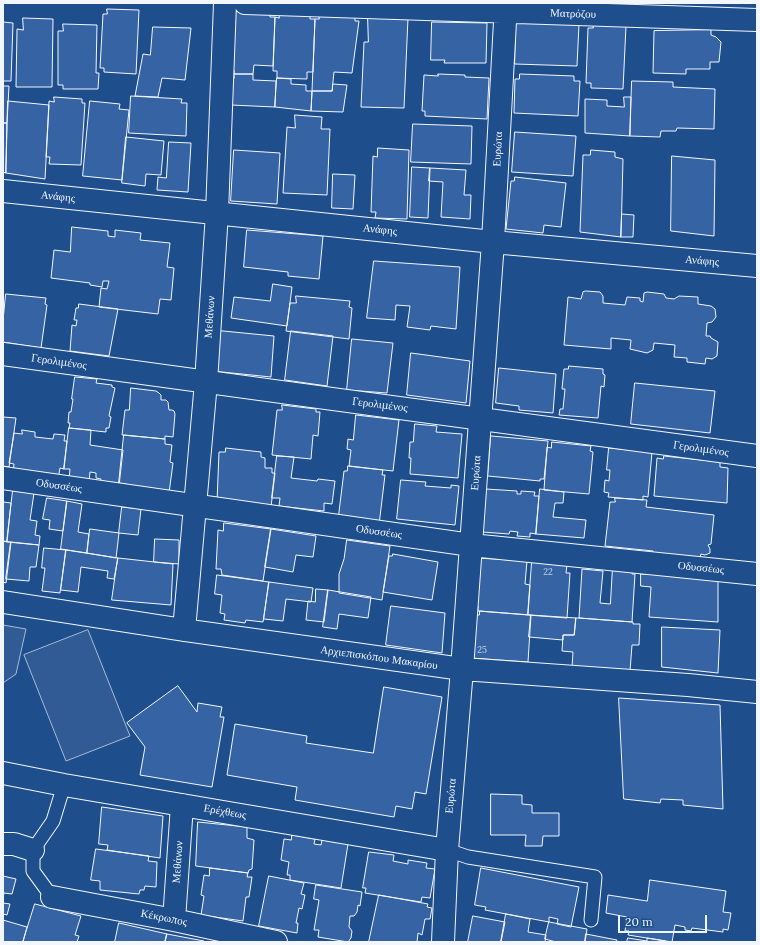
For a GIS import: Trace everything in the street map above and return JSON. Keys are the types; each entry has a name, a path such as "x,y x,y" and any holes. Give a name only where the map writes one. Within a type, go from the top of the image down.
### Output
{"street":[{"name":"Μεθάνων","path":"184,630 206,382 216,213 225,3"},
{"name":"Ματρόζου","path":"245,3 506,7 757,20"},
{"name":"Ευρώτα","path":"443,942 446,850 462,669 493,242 506,7"},
{"name":"Ανάφης","path":"3,191 493,242 757,266"},
{"name":"Γερολιμένος","path":"3,354 757,456"},
{"name":"Οδυσσέως","path":"3,478 470,545 757,574"},
{"name":"Αρχιεπισκόπου Μακαρίου","path":"3,602 184,630 462,669 757,692"},
{"name":"Ερέχθεως","path":"3,773 64,785 446,850"},
{"name":"Μεθάνων","path":"174,920 182,805"},
{"path":"3,844 14,844 33,850"},
{"name":"Κέκρωπος","path":"52,897 174,920 276,942"}],"lane":[{"path":"52,897 33,871 33,850 53,821 64,785"},
{"path":"446,850 468,857 595,877 591,920"}],"shaded area":[{"path":"3,625 26,629 16,674 3,683"},
{"path":"88,630 130,736 66,761 24,655"}],"building":[{"path":"107,9 139,10 136,74 104,72 104,68 100,68 103,14 107,14"},
{"path":"233,11 270,13 270,17 275,17 273,66 254,65 253,74 234,74 234,70 231,70"},
{"path":"279,14 310,15 310,19 315,19 313,72 307,72 307,79 277,78 277,71 273,71 275,17 279,18"},
{"path":"319,15 355,16 355,21 359,21 352,73 334,72 332,91 312,91 315,19 319,19"},
{"path":"23,18 53,19 52,87 16,87 17,29 23,30"},
{"path":"368,18 408,18 404,108 361,107 364,42 368,42"},
{"path":"3,22 13,23 11,81 3,81"},
{"path":"432,22 487,23 486,63 444,63 445,60 431,60"},
{"path":"516,22 579,24 577,66 515,64"},
{"path":"63,24 97,25 96,73 99,73 98,89 63,89 63,85 58,85 58,31 63,31"},
{"path":"593,25 626,26 623,89 591,88 591,83 586,83 588,28 593,28"},
{"path":"153,27 191,28 185,80 162,78 158,97 135,96 143,54 150,55"},
{"path":"711,30 711,35 716,37 721,42 719,62 710,62 710,69 686,69 686,74 653,73 654,31"},
{"path":"234,74 253,74 253,80 276,81 275,107 231,105 227,77 234,78"},
{"path":"438,74 489,78 487,119 425,116 425,111 422,111 424,75 438,76"},
{"path":"520,74 574,76 574,81 580,81 578,116 514,113 515,79 519,79"},
{"path":"277,78 291,79 291,84 306,85 306,91 312,91 311,111 275,107"},
{"path":"632,81 673,82 673,87 715,89 714,129 677,128 676,131 661,131 660,137 630,136"},
{"path":"333,84 347,85 343,112 311,111 312,91 332,91"},
{"path":"3,86 9,86 7,123 3,123"},
{"path":"131,96 182,99 181,103 187,103 186,136 129,133"},
{"path":"54,97 82,99 82,103 85,103 81,165 49,164 50,157 46,157 49,101 54,102"},
{"path":"624,97 631,97 630,136 585,133 585,99 607,100 607,106 624,107"},
{"path":"8,101 49,105 45,179 6,173"},
{"path":"90,101 120,104 119,109 129,110 122,180 83,176"},
{"path":"295,115 322,117 321,129 330,129 327,195 283,193 287,127 295,128"},
{"path":"3,123 7,123 6,173 3,172"},
{"path":"413,124 472,126 471,164 411,162"},
{"path":"515,132 576,136 573,176 512,172"},
{"path":"126,137 164,141 161,175 146,174 145,186 122,183"},
{"path":"169,142 191,143 188,192 157,190 158,177 166,178"},
{"path":"378,148 409,150 407,219 375,218 376,212 371,212 373,156 377,157"},
{"path":"234,150 280,153 277,204 231,201"},
{"path":"591,150 615,152 615,157 623,159 621,237 580,232 583,155 590,155"},
{"path":"672,156 715,160 714,236 671,231"},
{"path":"412,167 430,168 428,218 410,217"},
{"path":"430,168 466,170 464,195 471,195 470,219 441,217 443,182 429,181"},
{"path":"333,174 355,175 353,209 332,208"},
{"path":"515,177 566,183 561,227 544,225 543,233 506,229 511,181 514,181"},
{"path":"622,214 634,215 633,237 621,237"},
{"path":"72,227 108,231 108,236 115,237 115,230 141,233 140,240 170,243 167,267 174,268 171,300 160,299 158,314 99,307 101,288 107,289 109,281 103,281 102,287 90,285 90,283 51,278 54,250 70,252"},
{"path":"247,230 323,236 319,279 288,276 288,272 244,267"},
{"path":"374,261 460,267 456,329 431,326 430,330 407,327 410,306 396,305 395,320 367,318"},
{"path":"273,284 292,287 287,326 231,318 234,297 270,301"},
{"path":"583,292 600,292 603,296 603,303 625,305 627,297 640,298 640,301 643,302 644,293 647,292 664,294 666,298 674,299 679,296 698,297 698,304 711,306 715,309 716,317 712,322 707,323 706,336 710,336 718,342 717,356 712,359 706,358 705,364 687,362 687,358 674,357 675,345 654,343 653,350 647,353 630,349 631,340 611,338 611,349 564,345 568,297 581,299"},
{"path":"6,294 46,298 45,304 47,305 41,348 3,342 3,321"},
{"path":"296,296 350,301 349,307 352,308 349,339 286,331 290,303 296,303"},
{"path":"79,304 118,309 109,356 70,351 72,325 76,326 77,320 74,320 76,308 78,308"},
{"path":"213,330 274,336 271,377 212,371"},
{"path":"291,331 333,336 327,386 285,380"},
{"path":"352,339 393,343 387,393 347,390"},
{"path":"411,353 470,361 466,403 407,395"},
{"path":"569,366 603,369 603,374 605,375 604,387 601,386 598,418 559,415 560,409 563,409 565,389 562,389 564,369 568,369"},
{"path":"499,368 556,374 553,413 519,410 519,406 496,403"},
{"path":"75,377 97,379 96,383 112,385 112,387 115,388 109,416 111,417 109,428 106,428 106,432 69,428 69,412 71,412"},
{"path":"635,383 715,391 710,433 631,424"},
{"path":"131,388 156,391 161,395 161,400 166,400 168,402 169,410 174,411 175,414 173,437 165,436 165,439 122,435 125,410 129,410"},
{"path":"282,405 316,409 316,412 320,412 318,436 313,435 311,459 272,455 277,410 282,410"},
{"path":"356,415 399,420 393,471 349,466 351,450 347,449 348,439 353,440"},
{"path":"3,417 16,418 9,467 3,466"},
{"path":"415,424 437,426 436,432 462,434 458,478 410,474 410,442 413,442"},
{"path":"69,428 91,430 90,445 123,450 119,486 100,484 101,479 96,478 96,473 90,472 89,482 69,479 70,469 64,469"},
{"path":"22,430 35,432 35,437 53,439 54,434 65,435 64,441 67,441 64,469 60,468 58,479 13,473 14,464 9,463 14,433 22,434"},
{"path":"124,435 165,439 165,444 172,445 170,462 173,463 169,493 126,488 126,484 119,483"},
{"path":"491,436 548,441 544,479 540,479 540,481 488,476"},
{"path":"552,442 591,446 590,451 593,452 589,494 544,490 547,447 551,448"},
{"path":"226,448 261,452 261,457 265,458 265,468 272,468 272,473 275,473 271,507 217,502 219,452 225,452"},
{"path":"609,448 652,452 648,497 643,496 643,500 608,497 609,493 604,492 605,480 609,481 610,470 607,470"},
{"path":"277,456 294,457 291,478 317,481 318,479 335,481 332,504 324,503 324,511 279,506 280,498 272,498"},
{"path":"664,456 720,462 720,467 728,468 727,503 654,496 657,458 663,459"},
{"path":"348,466 383,470 382,475 385,475 379,525 338,520 344,471 347,471"},
{"path":"401,480 426,482 425,486 451,488 451,485 459,486 455,525 397,519"},
{"path":"486,489 517,491 517,494 521,494 521,491 535,492 534,496 539,496 536,534 530,533 530,537 517,536 518,532 510,531 509,534 482,532"},
{"path":"540,489 564,492 563,503 555,503 553,517 586,520 584,538 536,534"},
{"path":"13,490 34,493 30,520 37,521 35,535 40,536 39,545 7,542"},
{"path":"47,498 67,501 63,531 49,529 50,520 43,519"},
{"path":"615,498 647,500 646,507 714,515 711,544 708,545 710,553 705,555 701,554 700,557 653,554 653,551 605,546 610,502 615,502"},
{"path":"67,501 82,504 78,532 89,534 87,553 61,549"},
{"path":"3,502 11,503 7,542 3,541"},
{"path":"122,507 141,509 138,535 119,533"},
{"path":"224,523 271,529 263,581 222,575 221,569 216,569 218,530 223,531"},
{"path":"90,529 119,533 116,558 87,553"},
{"path":"271,529 316,536 313,557 296,555 293,572 265,567"},
{"path":"155,539 179,540 179,564 154,562"},
{"path":"347,540 390,546 382,600 339,593 339,574 344,559"},
{"path":"3,541 11,542 6,583 3,582"},
{"path":"11,542 39,545 36,567 30,567 29,581 6,579"},
{"path":"44,548 66,550 60,593 42,591 45,568 42,568"},
{"path":"66,550 118,558 114,579 107,578 108,571 81,567 78,592 61,590"},
{"path":"393,554 438,562 432,600 383,592 389,556 392,556"},
{"path":"118,558 173,564 171,605 112,600"},
{"path":"477,558 527,561 525,584 530,585 528,615 478,611 478,606 474,606"},
{"path":"532,562 567,565 566,573 570,573 567,618 528,615"},
{"path":"613,566 633,567 632,574 635,574 632,622 579,618 582,569 603,571 600,603 610,604"},
{"path":"641,574 718,577 718,622 649,617 651,587 641,586"},
{"path":"217,575 269,582 263,622 246,620 245,623 224,620 225,614 220,613 222,595 215,594"},
{"path":"269,582 313,588 311,602 286,599 283,621 264,619"},
{"path":"316,589 328,590 324,622 306,620 308,601 315,602"},
{"path":"328,590 371,597 368,618 339,614 337,629 323,627"},
{"path":"391,606 445,613 442,653 386,645"},
{"path":"480,611 531,615 528,662 471,658 474,615 479,615"},
{"path":"531,615 576,618 574,635 563,635 563,640 529,637"},
{"path":"576,618 633,622 633,624 640,624 639,645 632,645 630,671 572,667 573,652 562,651 563,635 574,635"},
{"path":"662,627 720,630 718,673 662,667"},
{"path":"178,686 197,712 198,703 222,707 220,717 224,717 212,787 140,775 145,747 127,723"},
{"path":"384,687 442,697 426,794 415,792 412,809 396,806 394,817 295,800 297,787 227,775 235,724 307,736 306,743 373,753"},
{"path":"619,698 720,705 723,809 683,805 683,800 661,799 660,803 624,799"},
{"path":"491,794 522,795 522,804 532,805 532,813 559,813 559,836 543,836 542,846 525,846 526,835 491,835"},
{"path":"102,807 163,816 160,858 107,850 108,845 99,844"},
{"path":"198,822 247,827 247,838 254,840 252,869 249,870 248,873 196,866"},
{"path":"292,835 315,839 314,844 321,845 322,840 348,844 341,888 290,880 290,875 287,875 289,862 281,860 284,839 291,840"},
{"path":"96,849 149,856 148,861 157,862 156,887 145,886 144,890 140,890 139,894 100,890 100,881 91,880"},
{"path":"369,852 394,855 393,861 408,864 408,860 427,863 426,868 435,869 430,898 422,897 421,902 365,893 366,888 363,888"},
{"path":"210,868 248,873 247,877 252,877 249,897 246,897 243,921 201,915 204,896 201,895 204,875 209,876"},
{"path":"481,868 579,887 571,927 557,924 558,919 549,917 549,922 485,910 486,907 475,905"},
{"path":"3,876 16,879 12,894 4,893 3,898"},
{"path":"269,876 304,883 301,894 305,895 302,909 299,908 296,923 298,923 297,933 259,926"},
{"path":"650,880 726,891 723,912 731,913 728,930 723,929 723,932 692,928 691,931 685,930 685,927 675,925 672,942 628,935 629,931 625,931 627,917 606,913 608,895 647,901"},
{"path":"316,885 362,892 360,906 358,905 357,912 354,916 350,916 349,927 352,931 351,938 348,942 318,937 319,930 314,930 319,900 314,899"},
{"path":"379,895 428,904 427,907 432,908 430,919 425,919 422,935 418,933 417,942 369,942"},
{"path":"3,903 10,904 7,915 3,914"},
{"path":"35,904 81,916 75,935 79,936 77,942 23,942"},
{"path":"506,914 530,919 528,932 546,935 545,942 501,942"},
{"path":"473,916 505,922 501,942 468,942"},
{"path":"3,920 27,927 23,942 3,942"},
{"path":"549,922 587,929 585,942 556,942 545,939"},
{"path":"119,923 167,934 165,942 115,942"},
{"path":"167,934 204,941 204,942 165,942"},
{"path":"586,934 617,940 616,942 585,942"},
{"path":"628,938 647,941 647,938 666,942 627,942"}]}
